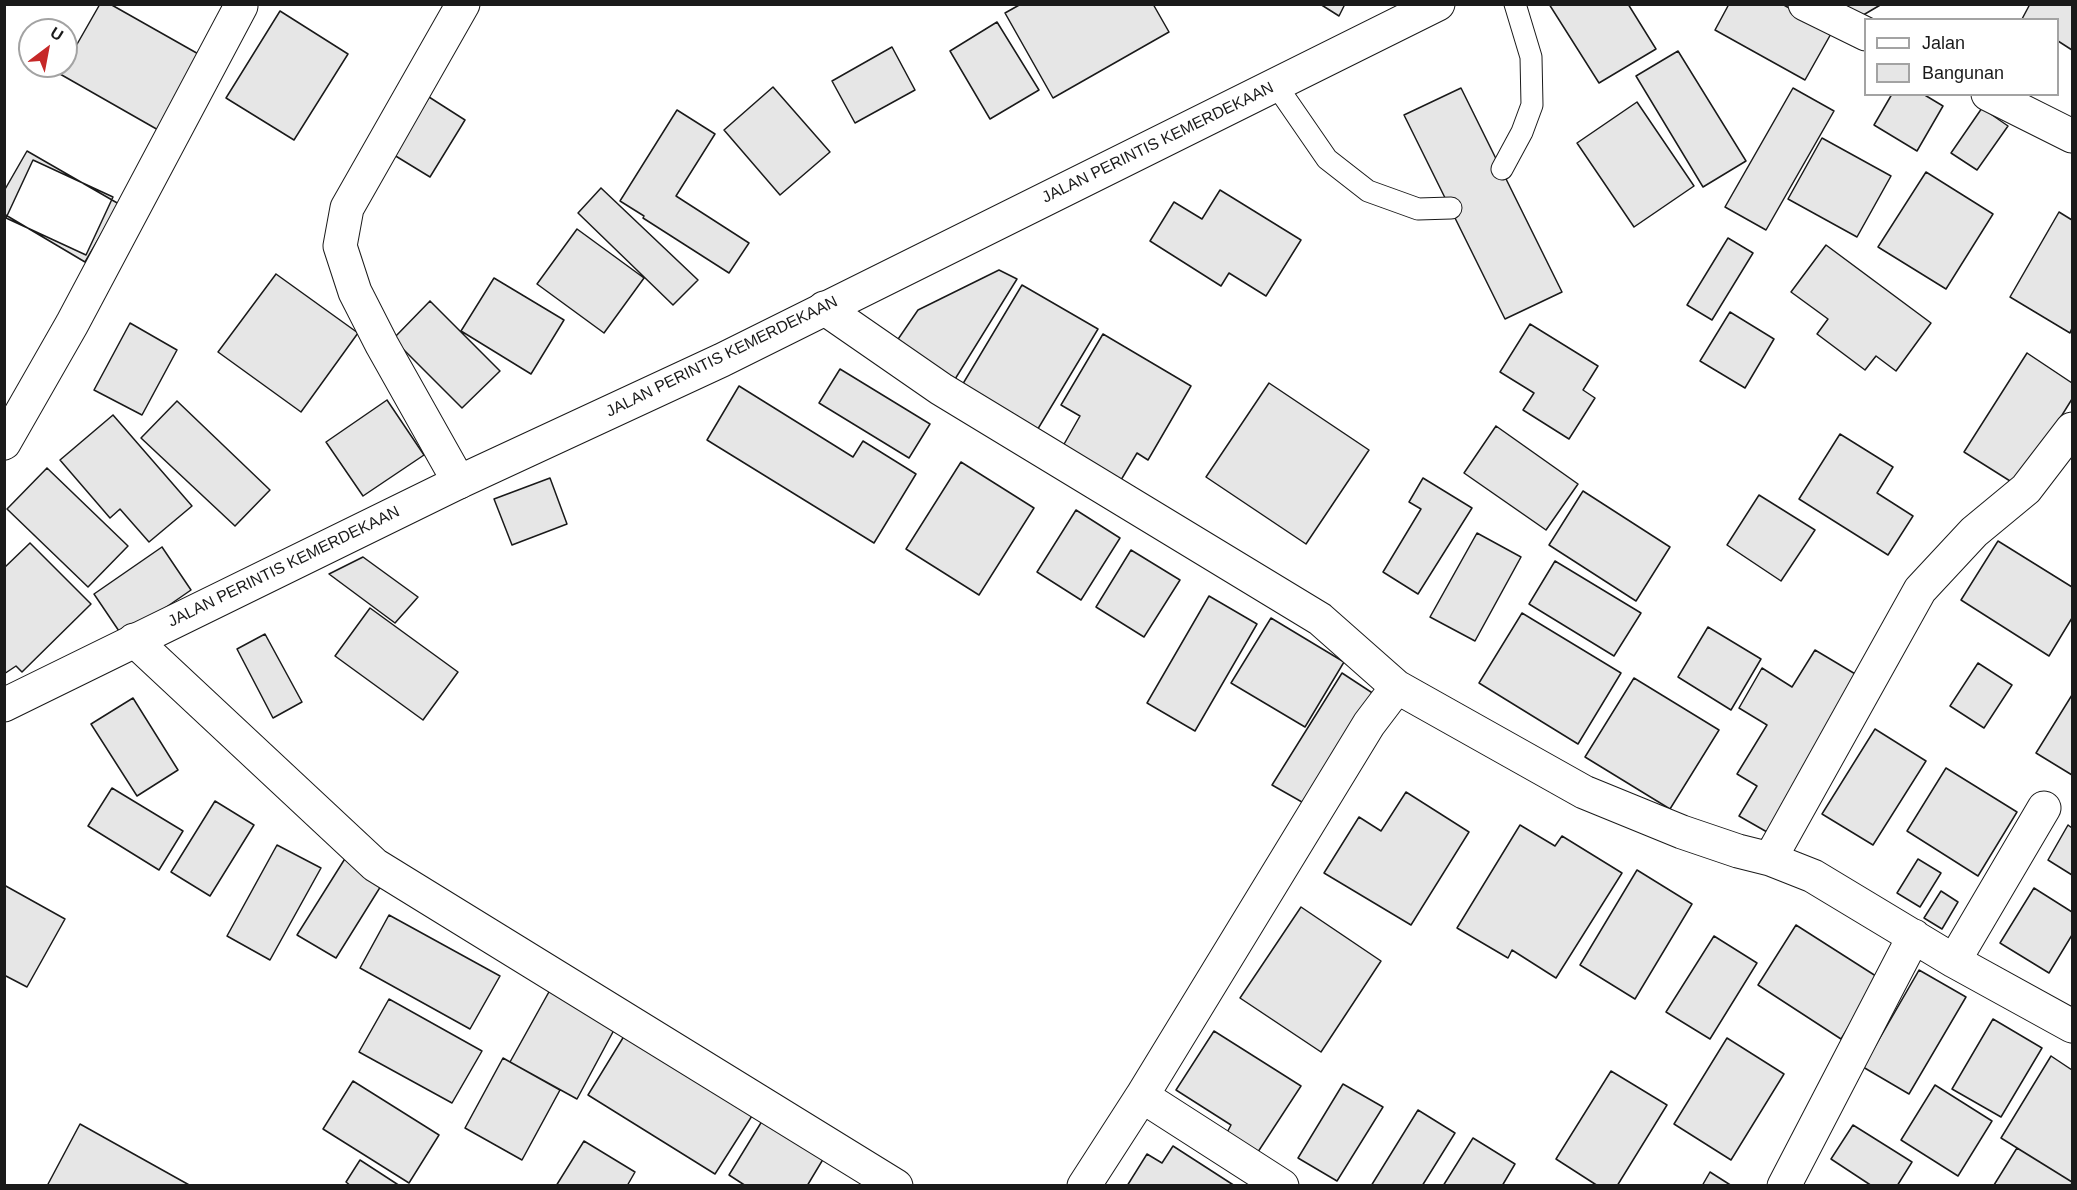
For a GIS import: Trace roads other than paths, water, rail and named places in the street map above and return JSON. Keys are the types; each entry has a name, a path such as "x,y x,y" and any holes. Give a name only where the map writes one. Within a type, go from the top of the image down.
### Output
{"street":[{"path":"459,482 355,292 340,246 346,207 463,4"},
{"name":"JALAN PERINTIS KEMERDEKAAN","path":"9,697 134,640 459,482 722,360 1438,4"},
{"path":"1805,4 1864,33"},
{"path":"4,443 72,324 241,6"},
{"path":"1992,96 2073,136"},
{"path":"824,308 941,390 1320,620 1396,687 1584,792 1682,832 1770,859 1813,876 1954,961 2073,1026"},
{"path":"1770,859 1920,590 1974,532 2026,489 2073,429"},
{"path":"134,640 375,865 896,1185"},
{"path":"1084,1185 1142,1096 1369,724 1396,687"},
{"path":"1954,961 2044,808"},
{"path":"1784,1185 1914,936"},
{"path":"1142,1096 1282,1185"}],"lane":[{"path":"1502,169 1522,132 1533,105 1531,57 1515,4"},
{"path":"1276,85 1327,159 1368,191 1418,209 1450,208"}]}
